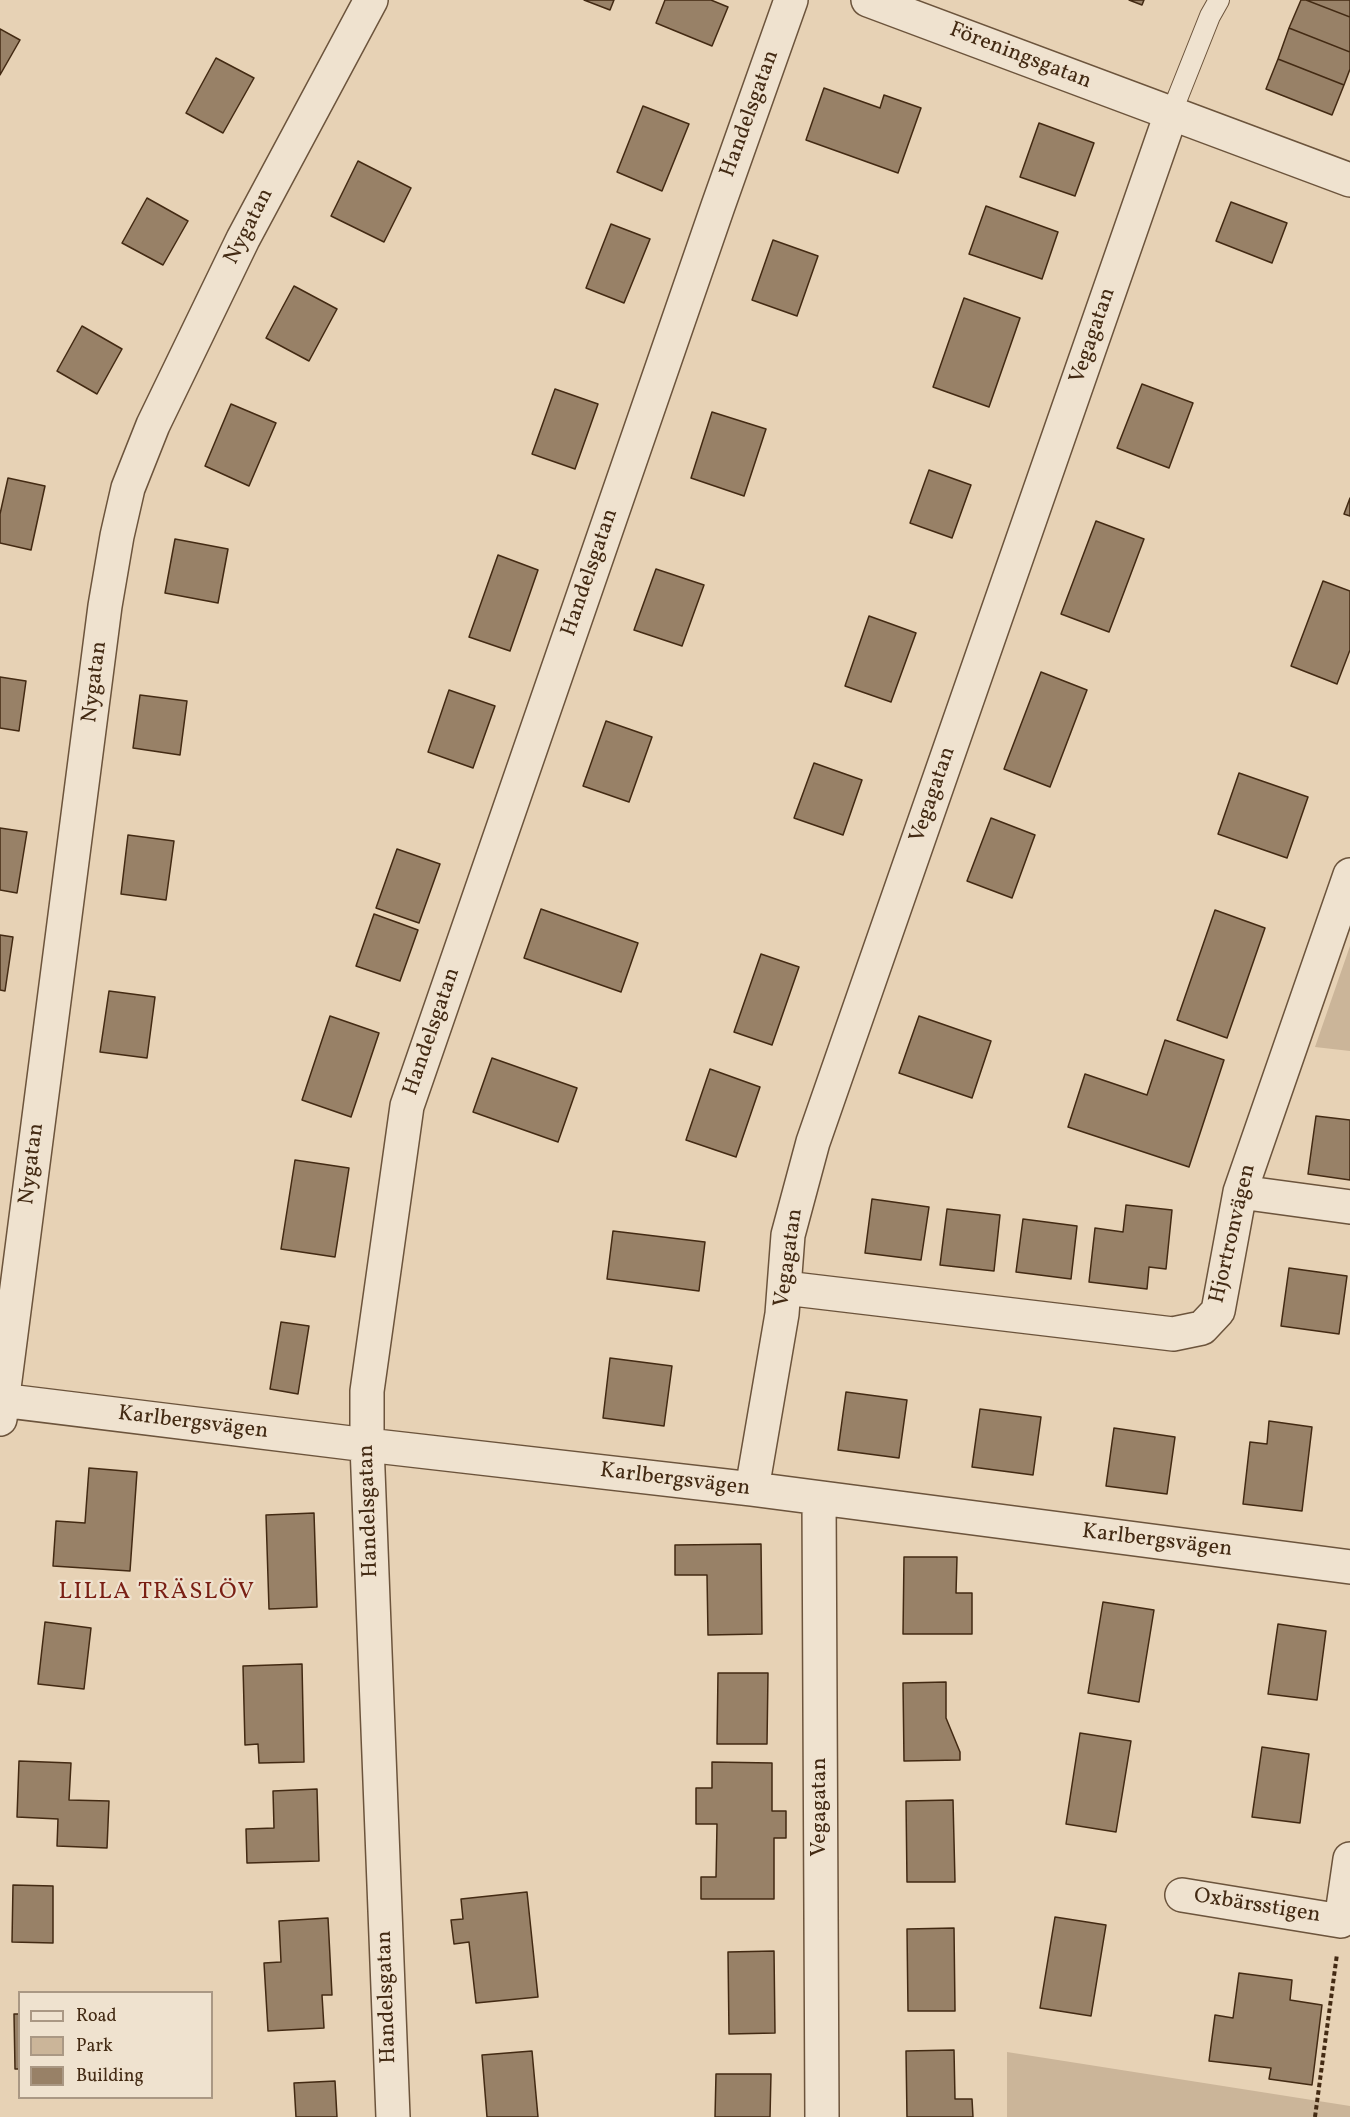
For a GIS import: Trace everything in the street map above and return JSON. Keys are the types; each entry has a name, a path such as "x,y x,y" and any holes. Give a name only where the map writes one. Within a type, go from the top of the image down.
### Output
{"street":[{"name":"Nygatan","path":"1,1406 105,606 128,488 153,425 238,250 370,0"},
{"name":"Handelsgatan","path":"393,2117 367,1446 368,1391 407,1106 791,0"},
{"name":"Föreningsgatan","path":"868,0 1350,180"},
{"name":"Vegagatan","path":"752,1489 785,1288 788,1236 813,1142 1171,114"},
{"name":"Hjortronvägen","path":"785,1288 1173,1334 1202,1328 1218,1311 1240,1192 1350,875"},
{"path":"1240,1192 1350,1208"},
{"name":"Karlbergsvägen","path":"1,1406 752,1489 1350,1567"},
{"name":"Vegagatan","path":"819,1498 822,2117"},
{"name":"Oxbärsstigen","path":"1182,1895 1341,1921 1350,1859"}],"lane":[{"path":"1171,114 1210,16 1219,0"}],"path":[{"path":"1315,2117 1341,1921"}],"green space":[{"path":"1350,946 1350,1051 1315,1047"},
{"path":"1007,2052 1350,2106 1350,2117 1007,2117"}],"building":[{"path":"584,0 614,0 610,10"},
{"path":"665,0 711,0 728,7 712,46 656,23"},
{"path":"1129,0 1144,0 1142,5"},
{"path":"1301,0 1350,17 1350,52 1289,28"},
{"path":"1306,0 1350,0 1350,17"},
{"path":"1289,28 1350,52 1350,69 1344,85 1278,59"},
{"path":"0,29 20,40 0,75"},
{"path":"216,58 254,78 223,133 186,113"},
{"path":"1278,59 1344,85 1332,115 1266,89"},
{"path":"824,88 880,108 884,95 921,108 898,173 806,140"},
{"path":"643,106 689,124 662,191 617,172"},
{"path":"1039,123 1094,143 1075,196 1020,177"},
{"path":"358,161 411,188 384,242 331,216"},
{"path":"147,198 188,221 163,265 122,243"},
{"path":"1231,202 1287,223 1272,263 1216,241"},
{"path":"986,206 1058,232 1042,279 969,254"},
{"path":"611,224 650,239 624,303 586,288"},
{"path":"773,240 818,256 797,316 752,300"},
{"path":"294,286 337,309 309,361 266,338"},
{"path":"964,298 1020,318 989,407 933,387"},
{"path":"82,326 122,349 97,394 57,371"},
{"path":"1142,384 1193,403 1169,468 1117,448"},
{"path":"555,389 598,404 575,469 532,454"},
{"path":"231,404 276,423 249,486 205,466"},
{"path":"712,412 766,429 744,496 691,478"},
{"path":"929,470 971,485 952,538 910,523"},
{"path":"8,478 45,486 31,550 0,543 0,514"},
{"path":"1350,498 1350,516 1344,514"},
{"path":"1096,521 1144,539 1109,632 1061,614"},
{"path":"175,539 228,549 218,603 165,593"},
{"path":"498,555 538,570 510,651 469,637"},
{"path":"656,569 704,585 682,646 634,630"},
{"path":"1323,581 1350,591 1350,650 1337,684 1291,666"},
{"path":"869,616 916,633 891,702 845,686"},
{"path":"1041,672 1087,690 1050,787 1004,769"},
{"path":"0,677 26,681 19,731 0,728"},
{"path":"449,690 495,706 473,768 428,752"},
{"path":"140,695 187,701 180,755 133,748"},
{"path":"606,721 652,737 629,802 583,786"},
{"path":"814,763 862,780 843,835 794,818"},
{"path":"1239,773 1308,797 1287,858 1218,834"},
{"path":"991,818 1035,835 1012,898 967,881"},
{"path":"0,828 27,832 17,893 0,890"},
{"path":"128,835 174,841 166,900 121,894"},
{"path":"397,849 440,864 419,923 376,908"},
{"path":"541,909 638,943 621,992 524,958"},
{"path":"1215,910 1265,928 1227,1038 1177,1020"},
{"path":"374,914 418,930 400,981 356,966"},
{"path":"0,935 13,937 5,991 0,990"},
{"path":"761,954 799,967 772,1045 734,1032"},
{"path":"109,991 155,997 147,1058 100,1052"},
{"path":"330,1016 379,1033 351,1117 302,1100"},
{"path":"919,1016 991,1041 972,1098 899,1073"},
{"path":"1165,1040 1224,1060 1189,1167 1068,1127 1085,1074 1147,1095"},
{"path":"492,1058 577,1088 558,1142 473,1112"},
{"path":"710,1069 760,1087 736,1157 686,1140"},
{"path":"1316,1116 1350,1120 1350,1180 1308,1174"},
{"path":"295,1160 349,1168 335,1257 281,1249"},
{"path":"872,1199 929,1207 921,1260 865,1253"},
{"path":"1126,1205 1172,1210 1166,1269 1149,1267 1147,1289 1089,1282 1095,1228 1123,1232"},
{"path":"947,1209 1000,1215 994,1271 940,1265"},
{"path":"1023,1219 1077,1226 1071,1279 1016,1272"},
{"path":"613,1231 705,1242 699,1291 607,1279"},
{"path":"1289,1268 1347,1276 1339,1334 1281,1326"},
{"path":"281,1322 309,1326 298,1394 270,1389"},
{"path":"610,1358 672,1366 664,1426 603,1418"},
{"path":"846,1392 907,1400 899,1458 838,1450"},
{"path":"980,1409 1041,1417 1033,1475 972,1467"},
{"path":"1269,1421 1312,1427 1302,1511 1243,1504 1250,1442 1267,1444"},
{"path":"1114,1428 1175,1437 1167,1494 1106,1486"},
{"path":"89,1468 137,1472 130,1571 53,1566 56,1521 85,1523"},
{"path":"314,1513 317,1607 269,1609 266,1515"},
{"path":"761,1544 762,1634 708,1635 707,1575 675,1575 675,1545"},
{"path":"904,1557 957,1557 956,1593 972,1593 972,1634 903,1634"},
{"path":"1103,1602 1154,1610 1139,1702 1088,1693"},
{"path":"45,1622 91,1628 84,1689 38,1684"},
{"path":"1278,1624 1326,1631 1317,1700 1268,1694"},
{"path":"302,1664 304,1762 259,1763 258,1744 245,1745 243,1666"},
{"path":"718,1673 768,1673 767,1744 717,1744"},
{"path":"946,1682 946,1718 960,1752 960,1760 904,1761 903,1683"},
{"path":"1080,1733 1131,1741 1116,1832 1066,1824"},
{"path":"1262,1747 1309,1754 1300,1823 1252,1817"},
{"path":"19,1761 71,1763 69,1800 109,1801 107,1848 57,1846 58,1819 17,1817"},
{"path":"712,1762 772,1763 772,1811 786,1811 786,1838 774,1838 774,1899 701,1899 701,1877 716,1877 717,1824 696,1824 696,1788 712,1788"},
{"path":"317,1789 319,1861 247,1863 246,1829 274,1828 273,1791"},
{"path":"953,1800 955,1882 907,1882 906,1801"},
{"path":"13,1885 53,1886 53,1943 12,1942"},
{"path":"527,1892 538,1997 476,2003 469,1942 454,1944 451,1920 463,1919 461,1899"},
{"path":"1055,1917 1106,1925 1091,2016 1040,2008"},
{"path":"328,1918 332,1995 322,1995 324,2028 268,2031 264,1963 281,1962 279,1921"},
{"path":"954,1928 955,2011 908,2011 907,1929"},
{"path":"774,1951 775,2033 729,2034 728,1952"},
{"path":"1239,1973 1292,1980 1290,2000 1322,2005 1312,2085 1269,2079 1271,2068 1209,2061 1215,2015 1233,2018"},
{"path":"14,2014 18,2014 18,2069 15,2069"},
{"path":"954,2050 955,2099 972,2099 973,2117 907,2117 906,2051"},
{"path":"532,2051 538,2117 487,2117 482,2055"},
{"path":"716,2074 771,2074 770,2117 715,2117"},
{"path":"335,2081 337,2117 296,2117 294,2083"}],"district":[{"name":"LILLA TRÄSLÖV","path":"157,1594"}]}
